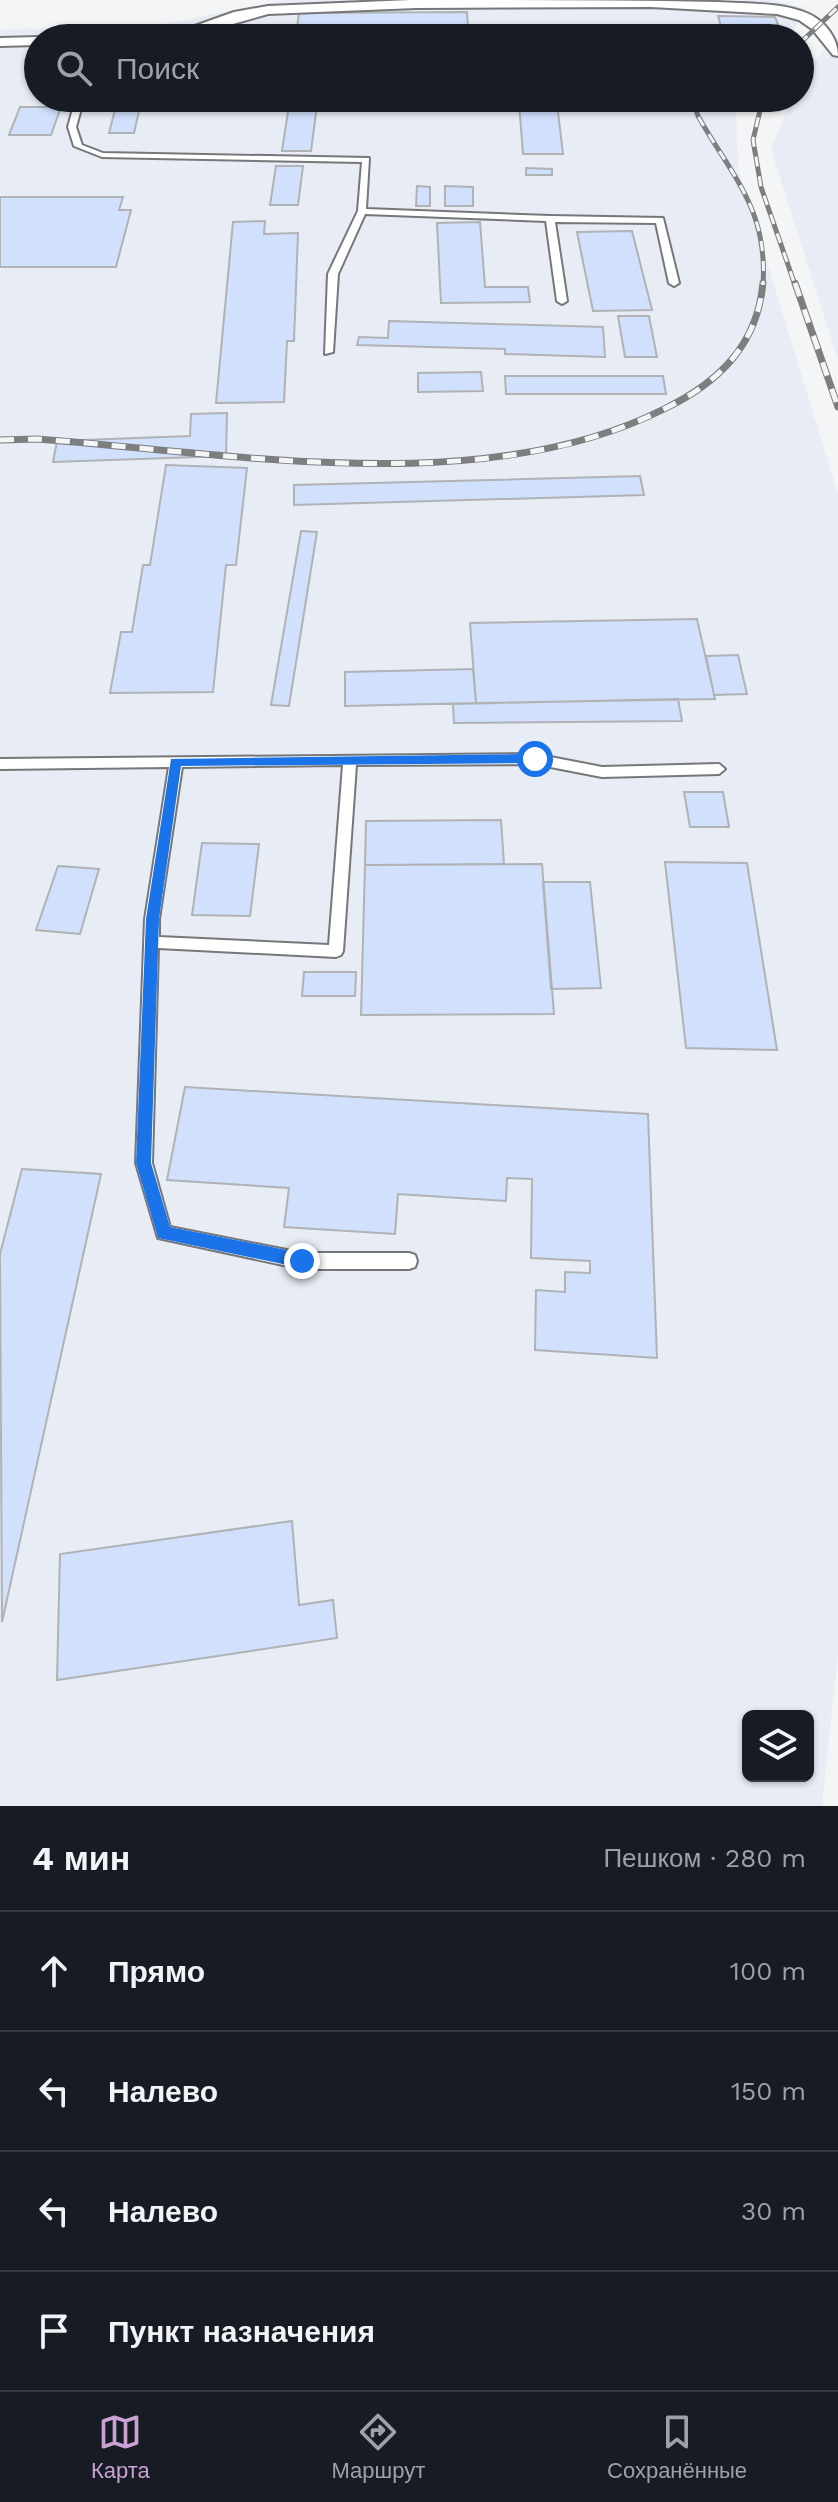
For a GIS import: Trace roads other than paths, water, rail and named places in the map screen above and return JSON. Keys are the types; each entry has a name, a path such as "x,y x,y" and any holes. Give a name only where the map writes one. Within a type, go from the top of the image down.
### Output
{"street":[{"path":"217,24 268,10 416,4 666,3 778,10 804,17 817,26 838,52"},
{"path":"0,42 24,41"}],"lane":[{"path":"76,112 72,127 78,146 102,155 366,160 362,211 333,274 328,352"},
{"path":"362,211 660,220 674,283"},
{"path":"550,219 562,301"},
{"path":"0,764 535,759 602,772 719,769"},
{"path":"152,942 336,951 350,760"},
{"path":"176,762 152,942 144,1163 164,1233 302,1261 409,1261"}],"railway":[{"path":"814,30 838,7"},
{"path":"697,112 754,214 760,235 763,283"},
{"path":"760,112 753,140 761,187 795,285"},
{"path":"0,440 37,439 273,460 356,463 438,462 517,454 593,437 684,399 717,374 743,344 753,326 763,283"},
{"path":"795,283 838,407"}]}
